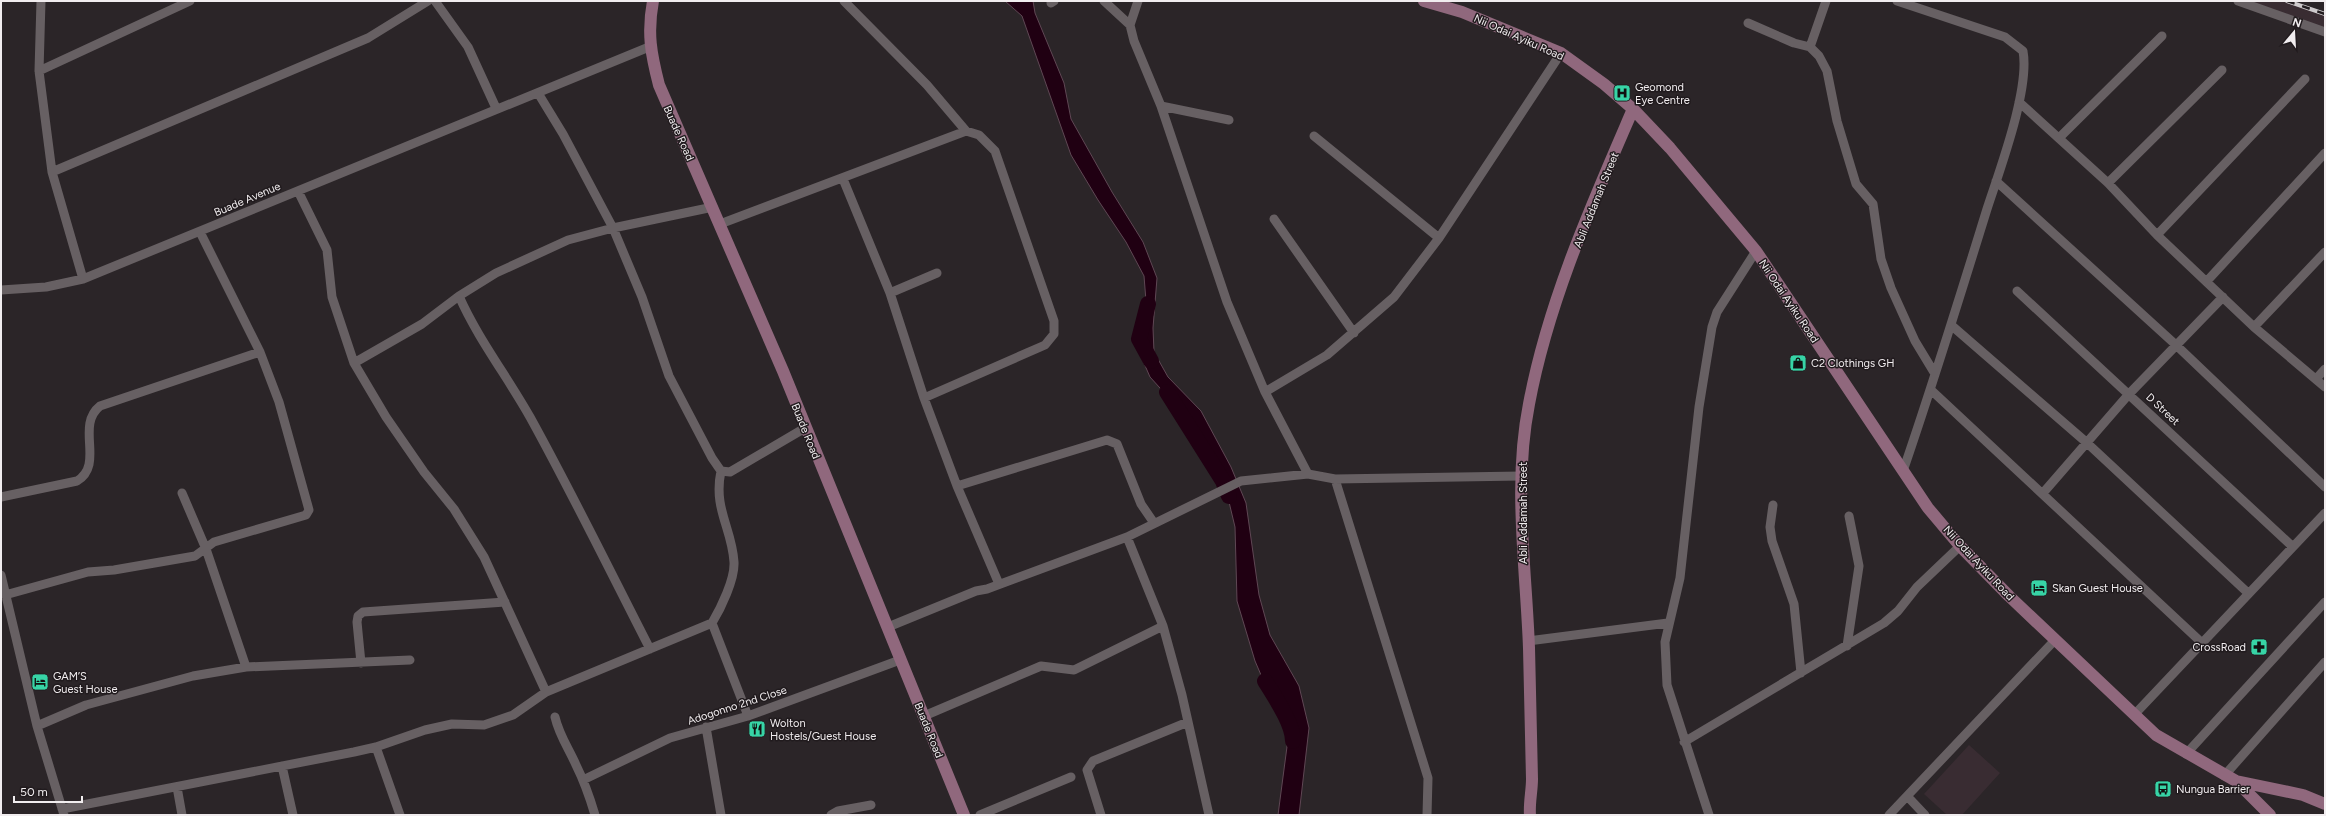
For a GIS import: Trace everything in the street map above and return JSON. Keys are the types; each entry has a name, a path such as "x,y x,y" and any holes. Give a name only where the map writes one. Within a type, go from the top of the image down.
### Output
{"street":[{"path":"41,1 40,72 52,172 84,279"},
{"path":"40,72 173,5 190,1"},
{"path":"52,172 368,38 428,1"},
{"path":"435,1 468,47 496,108"},
{"name":"Buade Road","path":"653,1 649,20 649,46 666,106 713,207 783,371 804,428 888,628 964,815"},
{"path":"844,1 927,85 966,131 979,136 994,151 1054,322 1054,334 1045,345 924,398"},
{"path":"1104,1 1130,25"},
{"path":"1138,1 1130,25 1134,41 1161,106 1227,302 1265,392 1308,474"},
{"name":"Nii Odai Ayiku Road","path":"1424,1 1462,12 1561,53 1604,84 1633,109 1670,148 1756,251 1928,508 1960,546 2055,640 2156,735 2236,782"},
{"path":"1810,47 1826,1"},
{"path":"1898,1 2005,37 2023,51 2026,65 2019,102 1996,181 1931,390 1903,471"},
{"path":"2238,1 2325,32"},
{"path":"1748,23 1794,43 1810,47 1819,56 1827,70 1837,121 1856,184 1873,204 1881,260 1891,288 1915,341 1935,374"},
{"path":"2060,137 2162,36"},
{"name":"Buade Avenue","path":"1,290 46,286 84,279 649,46"},
{"path":"1265,392 1327,355 1394,297 1439,238 1561,53"},
{"path":"2108,183 2222,70"},
{"path":"2157,235 2305,79"},
{"path":"538,93 563,134 613,228 642,296 669,376 712,458 721,470 730,472 804,428"},
{"path":"2019,102 2060,137 2108,183 2157,235 2254,327 2325,387"},
{"path":"1161,106 1229,120"},
{"name":"Abli Addamah Street","path":"1530,815 1532,788 1521,476 1528,406 1541,344 1601,184 1633,109"},
{"path":"720,224 843,179 870,166 966,131"},
{"path":"1314,136 1439,238"},
{"path":"2207,281 2325,153"},
{"path":"843,179 890,293 924,398 957,486 998,584"},
{"path":"1996,181 2176,345 2325,487"},
{"path":"298,191 327,250 332,298 354,363 386,417 424,472 461,521 484,557 546,692"},
{"path":"354,363 422,324 460,296 496,273 568,240 613,228 713,207"},
{"path":"1274,219 1354,333"},
{"path":"5,595 88,572 114,570 195,556 214,542 306,516 309,510 279,402 260,352 200,232"},
{"path":"1709,815 1684,742 1667,685 1665,642 1668,623 1680,578 1699,407 1712,327 1717,312 1756,251"},
{"path":"2254,327 2325,252"},
{"path":"890,293 937,273"},
{"name":"D Street","path":"2017,291 2292,546"},
{"path":"460,296 471,322 516,392 565,481 650,649"},
{"path":"2043,493 2129,394 2223,297"},
{"path":"1951,325 2086,442 2248,593"},
{"path":"1,497 77,481 84,477 90,463 90,419 100,406 260,352"},
{"path":"2316,379 2325,370"},
{"path":"1931,390 2202,642"},
{"path":"957,486 1107,440 1113,441 1118,444 1141,504 1154,523"},
{"path":"1,575 37,726 63,812 177,787 376,747 399,738 446,726 484,724 513,715 546,692 712,623 724,597 734,561 718,496 721,470"},
{"path":"888,628 968,594 1127,537 1241,481 1308,474 1335,479 1521,476"},
{"path":"1335,479 1428,778 1427,815"},
{"path":"182,494 206,549 246,667"},
{"path":"1773,505 1770,527 1772,541 1794,604 1801,673"},
{"path":"2134,715 2292,546 2325,513"},
{"path":"1847,646 1859,566 1849,516"},
{"path":"1127,537 1163,626 1188,722 1209,815"},
{"path":"1684,742 1884,624 1898,611 1917,587 1960,546"},
{"path":"361,663 356,622 358,616 363,612 505,602"},
{"path":"2186,754 2325,602"},
{"path":"712,623 748,716"},
{"path":"1528,641 1668,623"},
{"path":"924,716 1041,666 1074,670 1163,626"},
{"path":"1890,815 2055,640"},
{"path":"37,726 86,705 193,676 246,667 410,660"},
{"name":"Adogonno 2nd Close","path":"584,780 670,738 748,716 900,660"},
{"path":"2224,776 2325,662"},
{"path":"555,717 558,733 567,746 584,780 596,815"},
{"path":"1101,815 1087,770 1093,761 1188,722"},
{"path":"706,728 721,815"},
{"path":"376,747 400,815"},
{"path":"282,766 293,815"},
{"path":"980,815 1070,776"},
{"path":"2236,782 2302,795 2325,804"},
{"path":"2236,782 2270,815"},
{"path":"177,787 182,815"},
{"path":"1908,797 1925,815"},
{"path":"831,815 838,811 871,805"}],"shaded area":[{"path":"1005,1 1033,1 1035,13 1064,83 1071,119 1112,192 1143,242 1157,278 1153,328 1154,352 1168,377 1201,411 1231,467 1246,503 1259,595 1270,635 1299,686 1309,728 1299,815 1278,815 1288,739 1285,711 1267,689 1255,661 1237,601 1235,527 1229,502 1217,467 1198,430 1150,377 1140,354 1146,301 1144,276 1126,242 1098,200 1071,155 1022,16"},
{"path":"2233,1 2283,1 2325,15 2325,33"},
{"path":"1969,745 2000,773 1962,815 1947,815 1924,794"}],"waterway":[{"path":"1148,304 1139,339 1151,361"},
{"path":"1167,392 1223,481 1229,496"},
{"path":"1265,681 1287,718 1293,741"}],"railway":[{"path":"2287,1 2325,14"}],"place":[{"name":"Geomond Eye Centre","path":"1622,93"},
{"name":"C2 Clothings GH","path":"1798,363"},
{"name":"Skan Guest House","path":"2039,588"},
{"name":"CrossRoad","path":"2259,647"},
{"name":"GAM’S Guest House","path":"40,682"},
{"name":"Wolton Hostels/Guest House","path":"757,729"},
{"name":"Nungua Barrier","path":"2163,789"}]}
